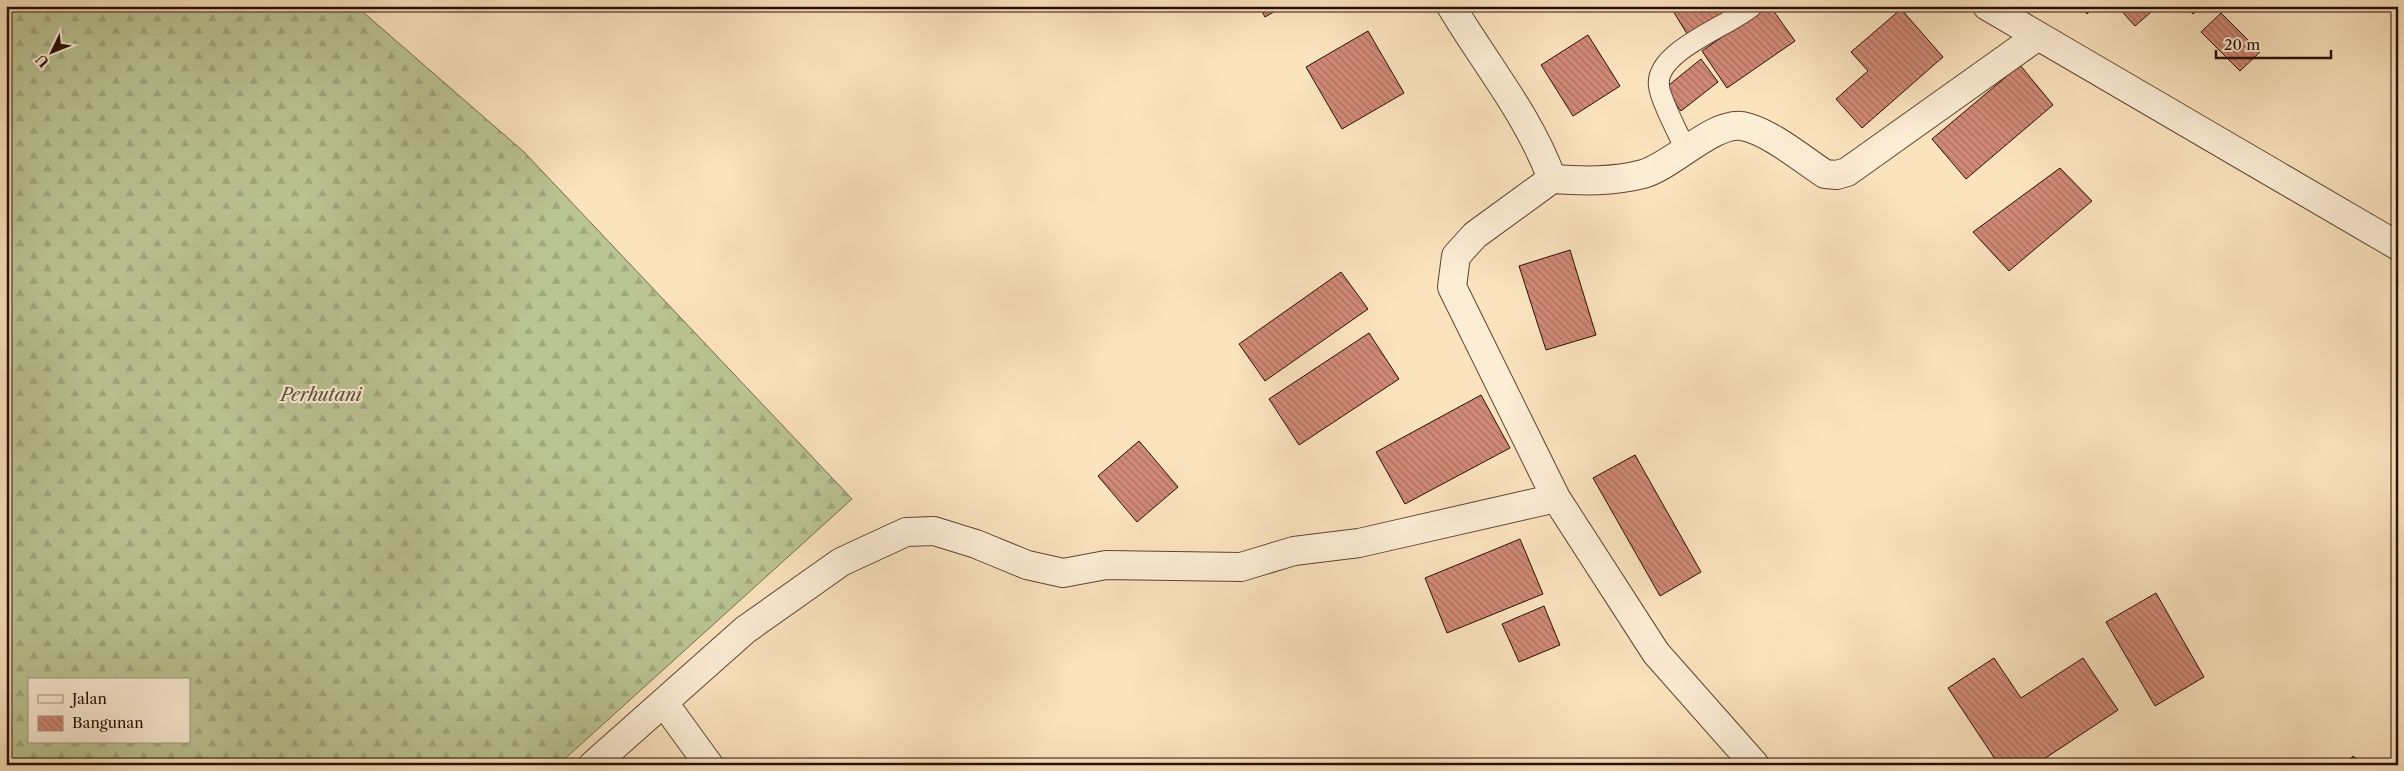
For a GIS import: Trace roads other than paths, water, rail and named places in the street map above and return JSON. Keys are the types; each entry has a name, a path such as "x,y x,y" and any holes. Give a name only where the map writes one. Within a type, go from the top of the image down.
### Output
{"street":[{"path":"1451,6 1507,92 1542,151 1552,180"},
{"path":"1986,6 2398,246"},
{"path":"1755,765 1656,652 1556,498 1452,287 1456,256 1475,235 1552,180 1600,181 1645,174 1722,129 1741,126 1764,134 1825,174 1837,175 1847,172 2038,36"},
{"path":"593,765 745,630 841,562 906,532 934,531 976,544 1027,564 1063,573 1106,565 1241,567 1294,551 1359,543 1556,498"},
{"path":"664,702 709,765"}],"lane":[{"path":"1686,150 1659,87 1659,74 1682,49 1741,16 1752,6"}],"park label":[{"name":"Perhutani","path":"321,395"}]}
